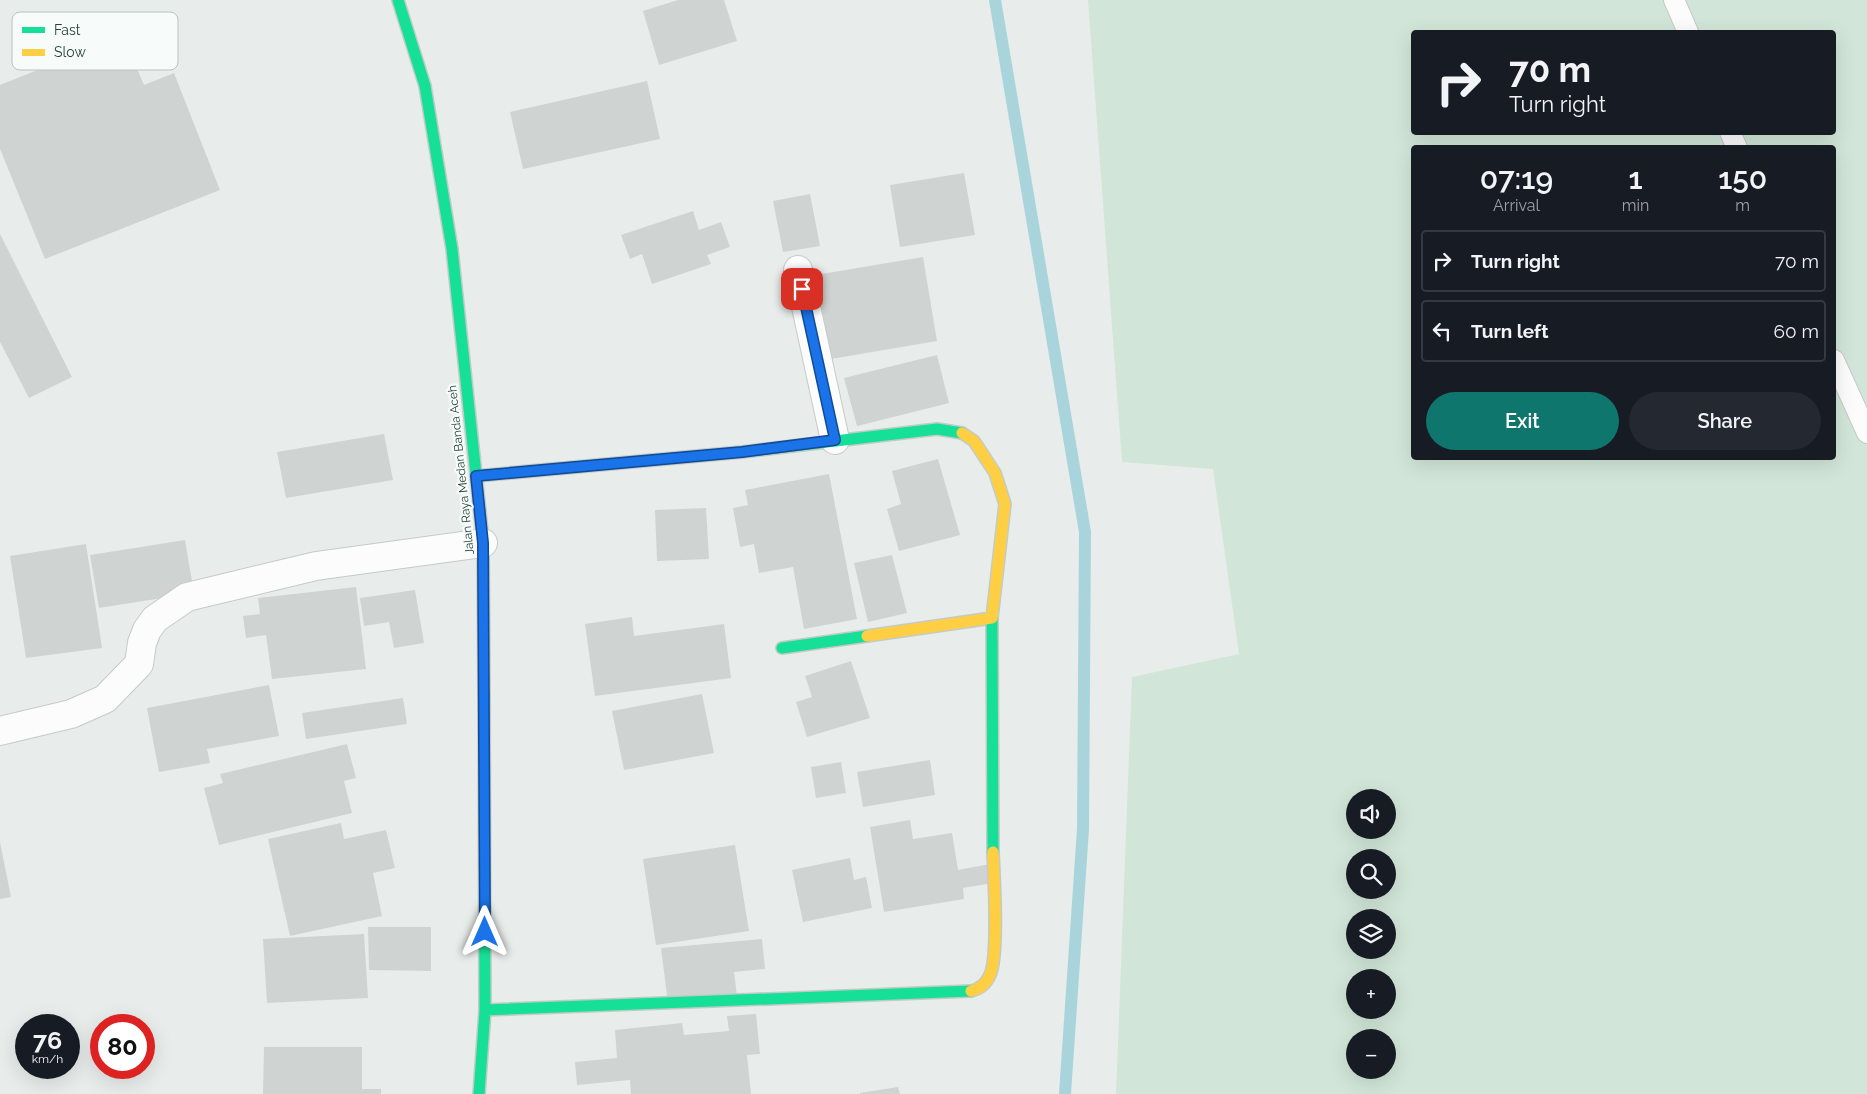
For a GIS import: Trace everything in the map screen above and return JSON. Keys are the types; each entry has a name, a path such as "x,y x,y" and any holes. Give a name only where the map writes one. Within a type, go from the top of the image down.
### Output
{"main road":[{"name":"Jalan Raya Medan Banda Aceh","path":"398,0 425,86 448,230 483,543 485,1010 479,1094"},
{"path":"476,476 742,452 937,429 959,431 974,441 995,473 1006,504 992,618 994,962 992,977 983,987 964,993 937,991 714,1003 485,1010"},
{"path":"782,648 992,618"}],"street":[{"path":"798,270 835,440"},
{"path":"0,731 71,714 105,699 139,664 142,643 155,619 187,597 316,566 483,543"}],"lane":[{"path":"1674,0 1687,30"},
{"path":"1836,364 1867,433"}],"green space":[{"path":"1088,0 1867,0 1867,1094 1116,1094 1132,677 1239,654 1213,469 1122,462"}],"building":[{"path":"678,0 724,0 737,41 659,65 643,11"},
{"path":"38,70 138,70 144,85 174,73 220,190 45,259 0,149 0,85"},
{"path":"647,81 660,139 523,169 510,112"},
{"path":"964,173 975,235 900,247 890,185"},
{"path":"810,194 820,246 783,252 773,201"},
{"path":"693,211 699,230 721,222 730,247 707,255 711,264 652,284 642,254 630,259 621,235"},
{"path":"0,234 72,377 29,398 0,342"},
{"path":"923,257 937,341 831,359 816,275"},
{"path":"937,355 949,403 857,426 844,378"},
{"path":"384,434 393,480 286,498 277,452"},
{"path":"938,459 960,535 899,551 887,509 901,504 892,471"},
{"path":"829,474 857,619 804,629 793,567 759,573 754,544 740,547 733,508 748,505 745,490"},
{"path":"706,508 709,559 657,561 655,510"},
{"path":"185,540 194,593 99,608 90,555"},
{"path":"86,544 102,648 26,658 10,556"},
{"path":"892,555 907,613 868,622 854,563"},
{"path":"356,587 366,669 272,679 266,635 246,638 243,616 260,614 258,598"},
{"path":"415,590 424,643 394,648 389,622 364,626 360,598"},
{"path":"632,617 634,636 724,624 731,678 595,696 585,624"},
{"path":"851,661 870,718 807,737 796,702 812,697 805,676"},
{"path":"269,685 279,736 207,749 210,763 159,772 147,708"},
{"path":"702,694 714,753 624,770 612,711"},
{"path":"403,698 407,724 306,739 302,713"},
{"path":"347,744 356,778 344,781 352,813 219,845 204,788 223,783 220,774"},
{"path":"930,760 935,795 863,807 857,772"},
{"path":"841,762 846,793 816,798 811,767"},
{"path":"910,820 913,839 952,833 958,870 990,864 993,883 963,888 964,899 884,912 870,827"},
{"path":"341,823 344,839 386,830 395,868 373,873 382,916 290,936 268,839"},
{"path":"0,842 11,897 0,899"},
{"path":"735,845 749,931 656,945 643,859"},
{"path":"850,858 854,880 866,877 872,908 803,922 792,870"},
{"path":"368,927 431,927 431,971 369,970"},
{"path":"364,934 368,998 267,1003 263,939"},
{"path":"762,939 765,969 734,972 737,996 668,1003 661,948"},
{"path":"756,1014 760,1054 747,1055 751,1094 631,1094 630,1080 577,1085 575,1062 617,1058 615,1030 682,1023 684,1035 729,1031 727,1016"},
{"path":"264,1047 362,1047 362,1089 381,1089 381,1094 263,1094"},
{"path":"898,1087 900,1094 860,1094 860,1093"}],"waterway":[{"path":"995,0 1085,532 1083,829 1065,1094"}],"traffic: fast":[{"path":"398,0 425,86 452,249 480,512"},
{"path":"476,476 742,452 937,429 962,433"},
{"path":"992,618 993,852"},
{"path":"782,648 867,636"},
{"path":"479,1094 485,1010 484,692"},
{"path":"485,1010 971,991"}],"traffic: slow":[{"path":"867,636 992,618 1005,504 995,473 974,441 962,433"},
{"path":"480,512 483,543 484,692"},
{"path":"971,991 985,983 993,965 995,916 993,852"}],"route":[{"path":"485,932 483,543 476,476 742,452 835,440 802,289"}]}
